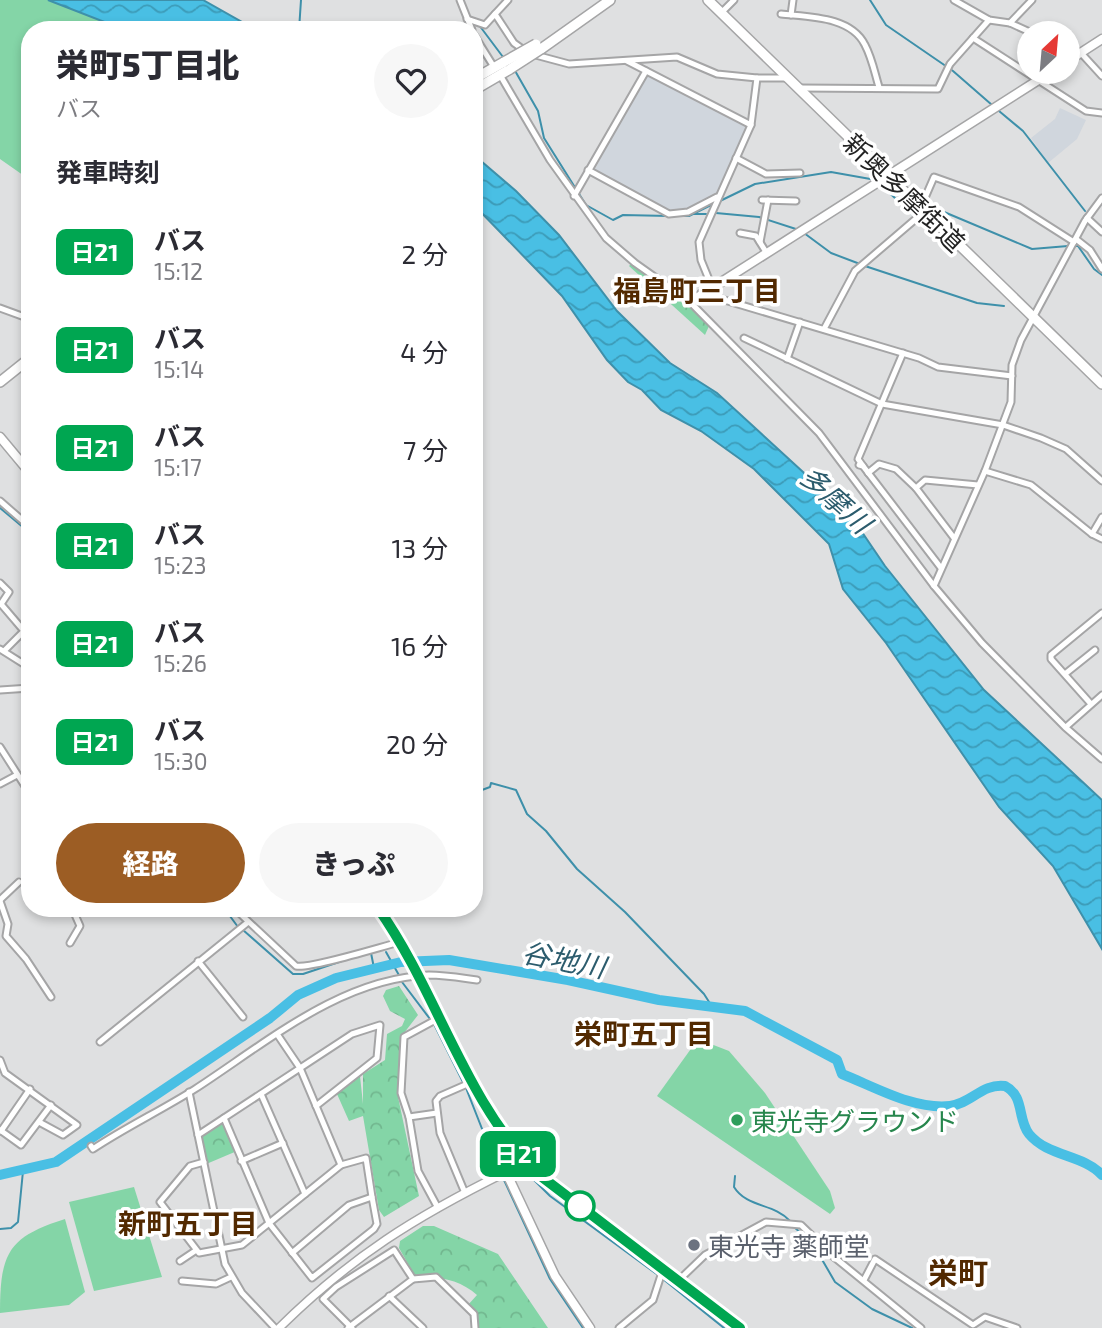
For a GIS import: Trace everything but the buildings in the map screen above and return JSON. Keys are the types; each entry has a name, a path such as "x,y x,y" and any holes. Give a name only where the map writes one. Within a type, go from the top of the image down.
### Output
{"main road":[{"path":"483,82 495,72 575,25 610,0"},
{"name":"新奥多摩街道","path":"708,0 800,88 882,180 923,209 1102,384"},
{"path":"1080,54 1102,38"},
{"path":"483,76 495,72"},
{"path":"690,302 1031,84"},
{"path":"0,383 21,366"},
{"path":"0,437 21,462"},
{"path":"384,917 406,952 472,1082 502,1132 525,1161 741,1328"},
{"path":"525,1161 506,1172 555,1276 590,1328"}],"street":[{"path":"460,0 470,21"},
{"path":"483,23 485,25 508,0"},
{"path":"721,13 734,0"},
{"path":"791,15 793,0"},
{"path":"954,0 989,20 1017,26"},
{"path":"1010,23 1032,0"},
{"path":"495,14 514,43 528,53 569,64 677,57 717,74 789,78"},
{"path":"781,14 820,18 849,29 865,45 879,87"},
{"path":"469,18 480,21"},
{"path":"800,88 938,89 948,68 989,20"},
{"path":"973,38 1017,67"},
{"path":"483,51 615,248 690,302 831,445 934,586 1023,686 1102,759"},
{"path":"1080,56 1102,76"},
{"path":"627,61 751,125"},
{"path":"576,192 646,71"},
{"path":"712,287 701,260 699,242 751,125 757,78"},
{"path":"1043,84 1086,111 1102,113"},
{"path":"736,158 766,174 800,173"},
{"path":"588,170 669,214 688,212 716,201"},
{"path":"824,329 846,284 862,265 923,209 934,177 1019,207 1073,243 1090,250 1102,269"},
{"path":"760,242 765,200 792,199"},
{"path":"934,586 1003,425 1014,393 1014,355 1087,218 1102,199"},
{"path":"1087,218 1102,232"},
{"path":"740,233 755,236 766,252"},
{"path":"701,293 903,353 938,367 1012,376"},
{"path":"0,308 21,315"},
{"path":"787,359 800,322"},
{"path":"744,338 882,404 1003,425 1066,449 1102,481"},
{"path":"903,353 858,459 941,569"},
{"path":"868,473 879,464 896,470 916,488 954,538"},
{"path":"985,471 1031,485 1091,534 1102,539"},
{"path":"916,488 925,480 978,485"},
{"path":"0,501 21,519"},
{"path":"1091,534 1102,517"},
{"path":"0,583 9,592 1,604 21,629"},
{"path":"1091,704 1051,659 1051,655 1102,613"},
{"path":"21,633 2,650 21,662"},
{"path":"1065,674 1095,650"},
{"path":"0,690 21,689"},
{"path":"1067,726 1101,698"},
{"path":"0,747 21,781"},
{"path":"0,784 17,775"},
{"path":"19,882 0,901 8,924 6,936 26,959 51,997"},
{"path":"70,943 80,926 76,917"},
{"path":"238,917 242,926 275,945 293,964 301,967 400,942"},
{"path":"100,1042 242,926"},
{"path":"198,961 243,1017"},
{"path":"91,1146 93,1149 189,1092 277,1034 341,998 418,975 477,980"},
{"path":"438,1208 418,1171 409,1116 401,1093 404,1037 439,1018"},
{"path":"198,1135 352,1034 380,1025 377,1058 316,1106"},
{"path":"277,1034 300,1068 341,1165"},
{"path":"0,1060 5,1073 78,1125 63,1135 39,1122"},
{"path":"0,1082 5,1073"},
{"path":"465,1192 440,1133 436,1101 440,1096 472,1082"},
{"path":"30,1089 1,1130 22,1145 51,1105"},
{"path":"189,1092 222,1249 231,1277 277,1328 316,1291 364,1253 465,1192 506,1172"},
{"path":"261,1094 305,1194"},
{"path":"409,1116 437,1113"},
{"path":"180,1261 195,1251 242,1245 268,1223 341,1165 366,1158 377,1224 315,1279 268,1223 223,1118"},
{"path":"241,1161 283,1143"},
{"path":"195,1251 160,1202 190,1166 204,1162"},
{"path":"292,1252 349,1205 372,1197"},
{"path":"678,1281 705,1255 766,1222 797,1224 921,1328"},
{"path":"413,1279 394,1250 336,1287 324,1301 350,1328 413,1279 436,1277 474,1314 475,1328"},
{"path":"864,1280 875,1259 974,1325 985,1317 1016,1328"},
{"path":"619,1328 653,1300 663,1269"},
{"path":"182,1281 216,1284 231,1277"},
{"path":"389,1296 423,1328"}],"shaded area":[{"path":"646,72 747,127 715,196 688,209 671,211 594,171"},
{"path":"1060,108 1086,120 1077,139 1048,163 1031,138 1055,119"}],"green space":[{"path":"0,0 48,0 102,21 21,21 21,174 0,159"},
{"path":"631,264 687,303 709,326 705,335 629,266"},
{"path":"399,986 418,1015 404,1033 398,1097 419,1196 384,1217 379,1210 363,1116 349,1121 337,1094 360,1076 363,1104 363,1074 385,1060 387,1034 402,1026 405,1019 390,1011 383,996 386,990"},
{"name":"東光寺グラウンド","path":"698,1039 729,1051 765,1093 830,1191 835,1208 830,1214 657,1096"},
{"path":"224,1118 237,1151 204,1165 198,1135"},
{"path":"134,1187 162,1277 94,1291 69,1202"},
{"path":"65,1219 85,1292 69,1305 0,1313 2,1276 11,1250 31,1233"},
{"path":"423,1226 434,1226 498,1254 548,1328 477,1328 475,1313 467,1306 477,1295 448,1280 416,1278 399,1248 400,1241"}],"water":[{"path":"48,0 203,0 240,21 102,21"},
{"path":"483,163 516,191 559,235 617,311 670,363 717,393 851,516 885,566 984,690 1102,800 1102,949 1053,866 999,807 886,643 843,589 829,544 754,469 701,431 661,410 642,390 628,382 607,360 562,296 483,214"}],"waterway":[{"path":"300,21 301,0"},
{"path":"870,0 886,25 953,71 992,105"},
{"path":"483,30 503,57"},
{"path":"514,69 538,111 544,138 586,205 613,220 623,215 669,216"},
{"path":"999,111 1023,131 1085,211"},
{"path":"720,201 755,184 831,172 876,180"},
{"path":"880,184 913,215"},
{"path":"678,216 689,216 715,203"},
{"path":"937,209 1032,249 1068,246"},
{"path":"716,213 759,217 799,230"},
{"path":"694,214 706,214"},
{"path":"804,233 831,253 860,264"},
{"path":"1073,246 1078,246 1094,269 1102,275"},
{"path":"865,266 977,303 1004,306"},
{"path":"0,508 21,526"},
{"path":"483,790 490,787 491,783 516,790 527,814 546,831 577,869 625,912 704,994 711,1005"},
{"path":"231,917 238,927"},
{"path":"243,930 293,974 303,974 348,959"},
{"name":"谷地川","path":"386,952 400,977"},
{"path":"371,953 374,968"},
{"name":"谷地川","path":"0,1175 56,1162 270,1018 298,995 336,978 401,962 449,960 568,980 659,1000 745,1011 837,1060 842,1074 923,1105 950,1106 964,1102 983,1090 1005,1086 1015,1096 1025,1128 1037,1142 1085,1163 1102,1175"},
{"path":"402,982 430,1019"},
{"path":"434,1024 464,1084"},
{"path":"466,1088 497,1167"},
{"path":"0,1229 11,1228 18,1222 23,1171"},
{"path":"528,1174 550,1196 658,1275"},
{"path":"735,1176 734,1187 739,1194 784,1215 790,1221"},
{"path":"504,1180 550,1279 583,1328"},
{"path":"793,1226 813,1244 835,1282 872,1309 912,1328"},
{"path":"663,1279 724,1328"}],"bus line":[{"name":"日21","path":"384,917 405,951 472,1082 514,1149 538,1174 740,1328"}],"place":[{"name":"東光寺グラウンド","path":"737,1120"},
{"name":"東光寺 薬師堂","path":"694,1245"}],"district":[{"name":"福島町三丁目","path":"697,290"},
{"name":"栄町五丁目","path":"644,1033"},
{"name":"新町五丁目","path":"188,1223"},
{"name":"栄町","path":"958,1272"}],"water label":[{"name":"多摩川","path":"836,499"}]}
